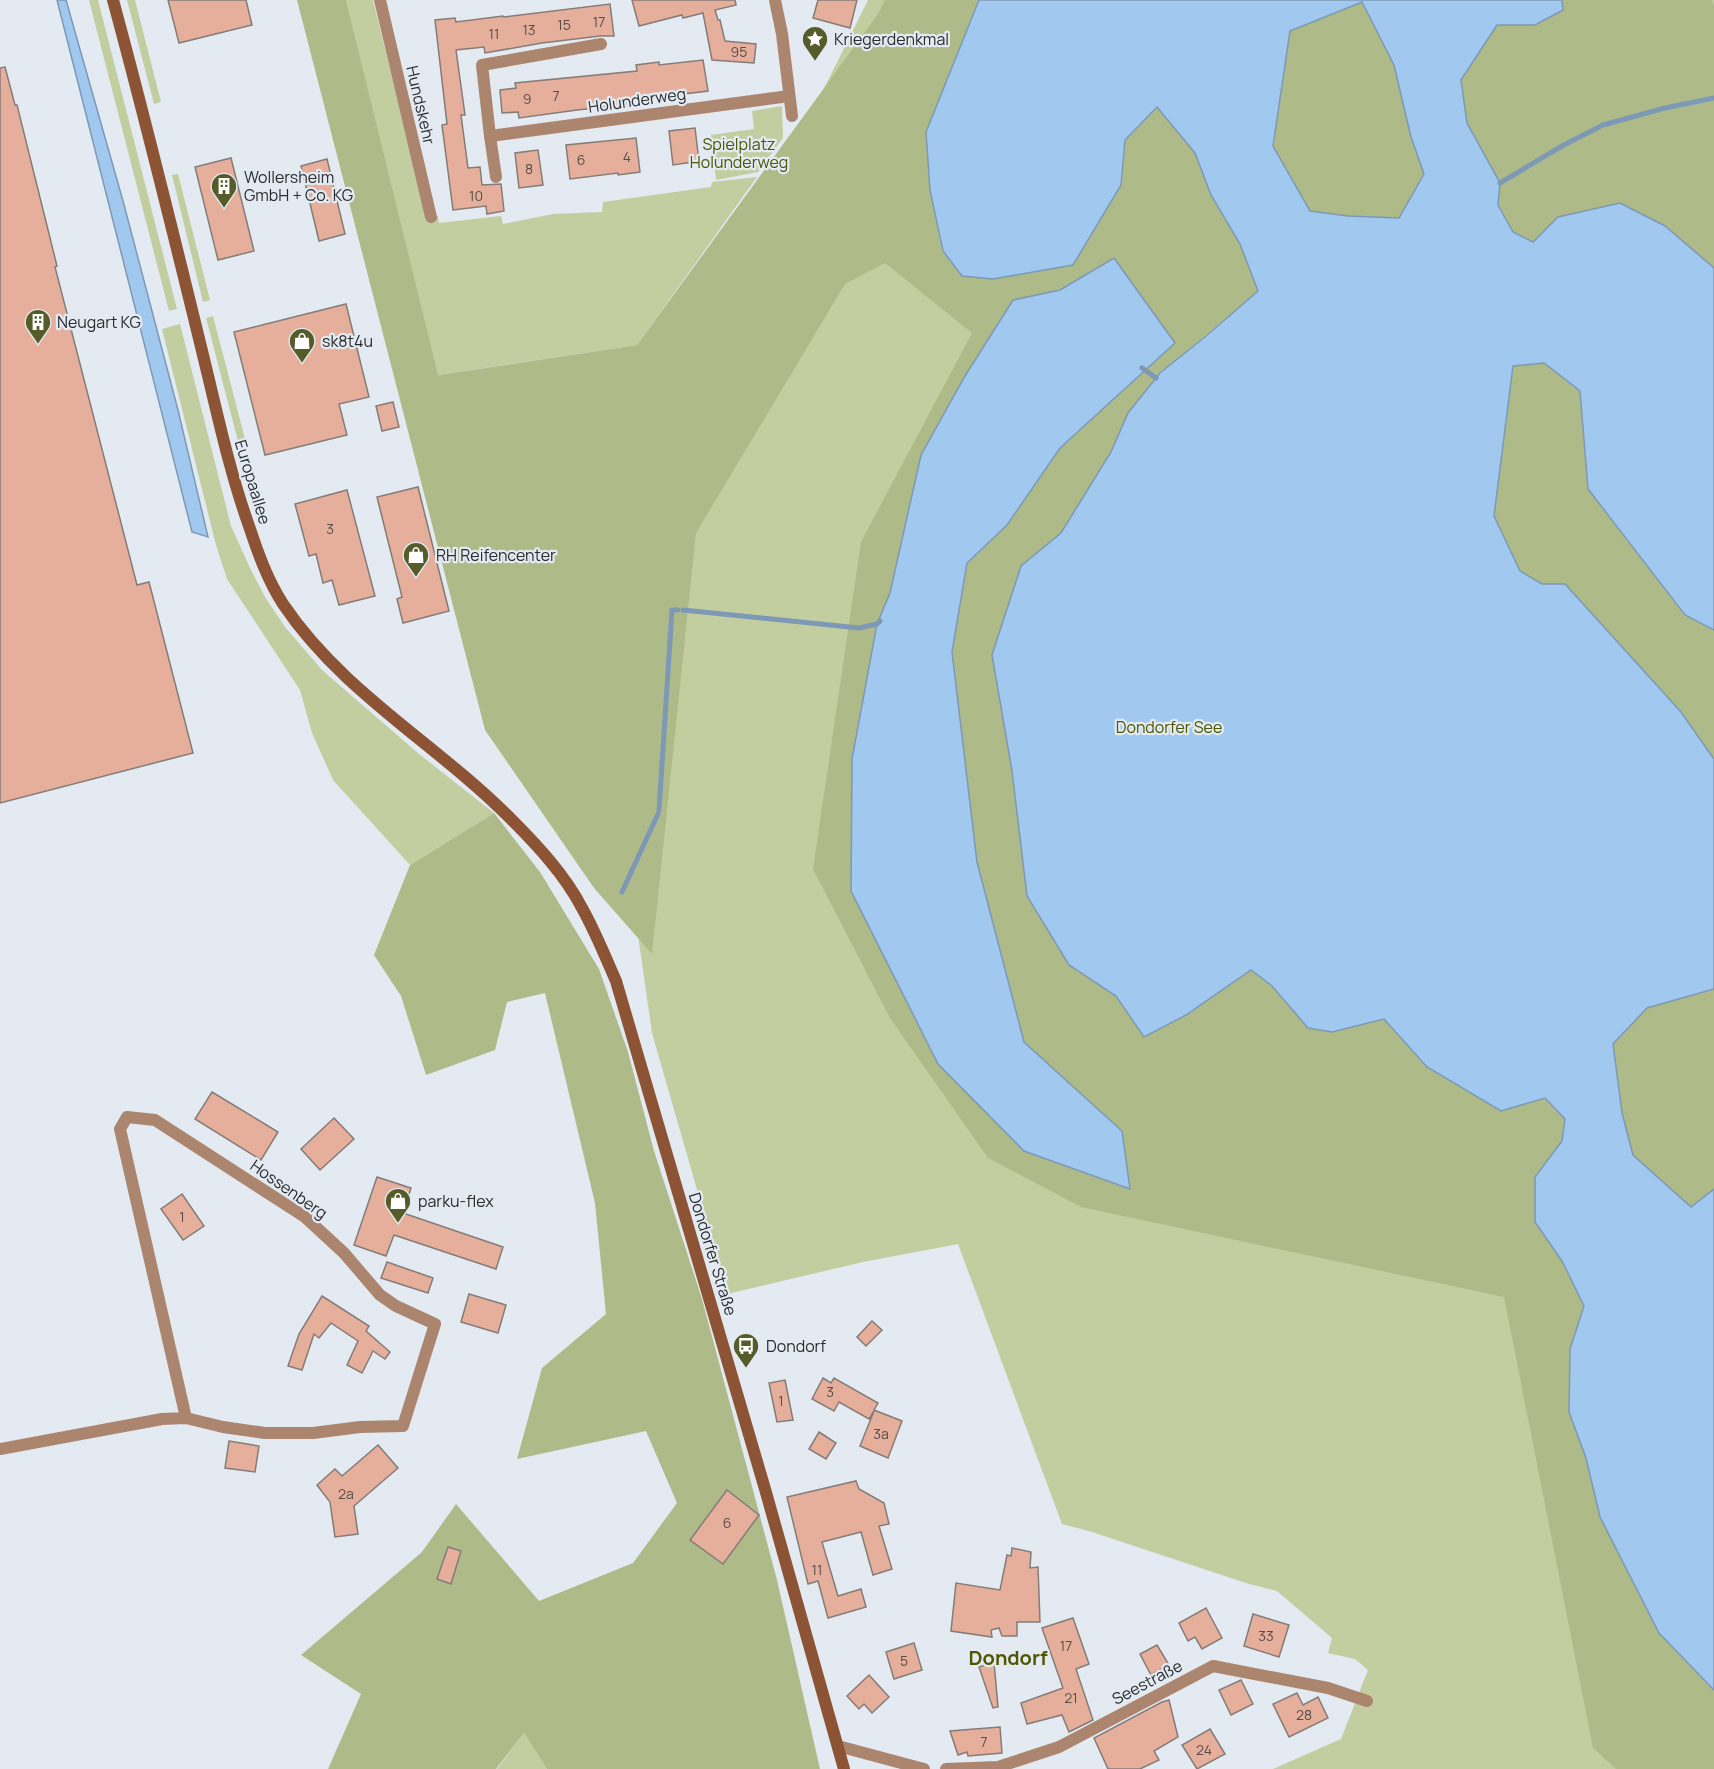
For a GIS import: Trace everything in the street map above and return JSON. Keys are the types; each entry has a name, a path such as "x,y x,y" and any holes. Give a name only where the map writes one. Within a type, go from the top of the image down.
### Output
{"main road":[{"name":"Europaallee","path":"113,0 152,143 233,480 263,567 283,603 337,668 369,698 471,782 511,819 552,864"},
{"name":"Dondorfer Straße","path":"552,864 581,906 616,981 844,1769"}],"street":[{"name":"Hundskehr","path":"380,0 431,217"},
{"path":"775,0 782,34 792,116"},
{"path":"496,177 482,65 601,44"},
{"name":"Holunderweg","path":"490,136 789,96"},
{"name":"Hossenberg","path":"0,1449 162,1419 186,1418 223,1427 265,1432 312,1433 360,1427 403,1426 435,1324 396,1306 380,1295 344,1252 305,1217 155,1120 128,1117 120,1129 186,1418"},
{"name":"Seestraße","path":"946,1769 998,1767 1059,1747 1213,1666 1328,1688 1367,1701"},
{"path":"838,1746 924,1769"}],"green space":[{"path":"89,0 98,0 177,309 169,311"},
{"path":"127,0 135,0 161,102 154,104"},
{"path":"297,0 346,0 438,375 637,345 878,14 885,0 979,0 926,132 930,190 942,251 962,276 1121,185 1125,140 1157,107 1195,153 1211,195 1240,244 1258,291 1160,373 1128,413 1111,452 1061,533 1021,566 992,655 1012,771 1027,896 1069,965 1116,996 1144,1037 1186,1015 1251,970 1272,986 1308,1028 1332,1032 1384,1019 1427,1067 1500,1111 1545,1098 1565,1119 1562,1141 1535,1177 1535,1222 1562,1261 1584,1306 1570,1349 1569,1412 1586,1458 1600,1517 1659,1633 1714,1690 1714,1769 1616,1769 1593,1748 1504,1297 1081,1207 988,1158 890,1018 813,869 861,542 972,333 885,263 845,284 696,533 652,954 594,888 485,730","holes":["1114,258 1175,343 1060,448 1007,525 967,563 952,652 977,862 1024,1042 1122,1131 851,891 877,625 1013,300 1060,290"]},
{"path":"346,0 373,0 426,216 438,216 439,223 501,216 503,224 553,214 602,212 603,202 711,187 712,182 757,177 637,345 437,375"},
{"name":"Dondorfer See","path":"868,0 1714,0 1714,1769 1273,1769 1341,1739 1368,1670 1355,1659 1328,1653 1332,1638 1277,1591 1062,1524 958,1244 863,1262 727,1294 652,1033 621,816 796,145"},
{"path":"1562,0 1712,0 1714,6 1714,268 1665,226 1558,217 1533,242 1513,232 1498,204 1500,183 1467,123 1461,80 1497,24 1535,25 1562,10"},
{"path":"1362,2 1394,65 1411,137 1424,174 1399,218 1348,216 1310,211 1273,146 1290,31"},
{"name":"Spielplatz Holunderweg","path":"782,106 783,138 758,172 716,180 711,135 754,129 752,111"},
{"path":"178,174 210,300 203,302 172,175"},
{"path":"213,316 246,443 239,445 206,318"},
{"path":"180,324 231,526 265,597 285,627 322,670 419,754 494,813 410,865 333,780 312,733 300,690 227,579 216,545 162,329"},
{"path":"1544,363 1580,391 1588,489 1684,615 1714,630 1714,759 1681,712 1565,584 1542,584 1520,571 1494,516 1513,365"},
{"path":"494,813 540,872 599,969 628,1052 654,1151 702,1299 777,1580 820,1769 547,1769 524,1733 496,1769 328,1769 361,1694 301,1655 422,1552 456,1504 539,1601 633,1563 677,1503 646,1431 517,1459 542,1368 606,1314 595,1203 545,993 507,1002 495,1050 426,1075 401,996 374,955 410,865"},
{"path":"1714,989 1714,1189 1691,1207 1633,1155 1622,1113 1613,1044 1647,1008"},
{"path":"524,1733 547,1769 497,1769"}],"water":[{"path":"57,0 66,0 123,201 178,410 208,537 192,532"},
{"name":"Dondorfer See","path":"979,0 1562,0 1563,10 1535,25 1497,25 1461,80 1467,123 1500,183 1498,205 1513,232 1533,242 1558,217 1620,203 1665,226 1714,268 1714,630 1685,615 1588,489 1580,391 1544,363 1513,366 1494,516 1520,571 1542,584 1565,584 1681,712 1714,759 1714,989 1647,1008 1613,1044 1622,1113 1633,1155 1691,1207 1714,1189 1714,1690 1659,1633 1600,1517 1586,1458 1569,1412 1570,1349 1584,1306 1562,1261 1535,1222 1535,1177 1562,1141 1565,1119 1545,1098 1501,1111 1427,1067 1384,1019 1332,1032 1308,1028 1272,986 1251,970 1186,1015 1144,1037 1116,996 1069,965 1027,896 1012,771 992,655 1021,566 1061,533 1111,452 1128,413 1160,373 1258,291 1240,244 1211,195 1195,153 1157,107 1125,140 1121,185 1073,265 993,279 962,276 943,251 930,190 926,132","holes":["1362,2 1394,65 1411,137 1424,174 1399,218 1348,216 1310,211 1273,146 1290,31"]},
{"path":"1114,258 1175,343 1060,448 1007,525 967,563 952,652 977,862 1024,1042 1122,1131 1130,1189 1024,1151 938,1064 851,891 852,759 877,624 890,593 921,455 965,376 1013,300 1060,290"}],"building":[{"path":"168,0 246,0 252,25 179,43"},
{"path":"632,0 735,0 736,5 715,10 718,20 720,20 725,41 756,44 754,63 712,60 703,13 683,18 682,15 639,26"},
{"path":"818,0 857,0 850,28 813,18"},
{"path":"610,4 614,36 542,43 485,53 484,47 456,50 465,115 461,115 468,168 480,167 482,185 501,184 504,211 487,214 486,206 453,210 442,125 447,124 435,20 455,18 456,22"},
{"path":"703,60 708,91 626,101 626,106 606,109 606,107 519,118 518,112 502,113 500,90 516,88 515,83 637,71 636,65 659,62 659,65"},
{"path":"5,67 15,105 17,105 57,266 55,267 137,585 149,582 193,753 0,803 0,68"},
{"path":"695,128 699,161 673,165 669,131"},
{"path":"636,138 640,172 570,179 566,145"},
{"path":"538,150 543,185 519,188 515,153"},
{"name":"Wollersheim GmbH + Co. KG","path":"231,158 254,251 218,260 195,167"},
{"path":"327,159 345,234 319,241 301,166"},
{"name":"sk8t4u","path":"346,304 369,397 339,404 347,435 265,455 234,332"},
{"path":"393,402 399,427 382,431 376,406"},
{"name":"RH Reifencenter","path":"418,487 449,611 403,623 397,599 402,597 377,497"},
{"path":"347,490 375,596 339,605 332,580 323,583 316,554 309,556 295,504"},
{"path":"212,1092 278,1132 261,1160 195,1119"},
{"path":"334,1118 354,1139 320,1170 301,1149"},
{"name":"parku-flex","path":"377,1177 411,1188 403,1213 503,1247 496,1269 394,1235 386,1256 354,1245"},
{"path":"182,1194 204,1226 183,1240 161,1209"},
{"path":"387,1262 433,1278 428,1293 381,1278"},
{"path":"469,1294 506,1305 498,1333 461,1322"},
{"path":"322,1296 369,1326 366,1331 390,1352 385,1359 373,1351 362,1373 347,1365 358,1341 331,1323 319,1338 314,1334 302,1370 288,1366 299,1334"},
{"path":"872,1321 882,1330 866,1346 857,1337"},
{"path":"823,1378 831,1383 834,1378 878,1403 874,1410 902,1421 888,1458 860,1446 874,1411 869,1419 839,1402 834,1411 812,1399"},
{"path":"785,1380 793,1420 777,1422 769,1383"},
{"path":"819,1432 836,1443 826,1459 809,1449"},
{"path":"229,1441 259,1446 255,1472 225,1468"},
{"path":"378,1445 398,1468 354,1506 358,1534 335,1537 330,1502 317,1485 335,1469 342,1476"},
{"path":"856,1481 859,1489 884,1503 889,1524 879,1526 892,1569 873,1575 861,1532 822,1542 838,1596 861,1589 866,1607 828,1618 818,1581 808,1584 787,1497"},
{"path":"727,1490 759,1515 723,1564 690,1540"},
{"path":"448,1547 461,1551 451,1584 437,1579"},
{"path":"1012,1548 1031,1552 1030,1568 1038,1567 1040,1622 1017,1622 1017,1636 1002,1636 999,1628 991,1630 992,1637 951,1631 956,1583 1000,1590 1007,1555 1011,1556"},
{"path":"1206,1608 1222,1638 1202,1649 1195,1637 1188,1641 1179,1623"},
{"path":"1253,1614 1289,1625 1279,1657 1244,1646"},
{"path":"1073,1618 1089,1664 1076,1669 1093,1720 1069,1732 1062,1715 1027,1724 1021,1703 1063,1688 1042,1628"},
{"path":"914,1643 922,1670 894,1679 886,1652"},
{"path":"1157,1645 1169,1665 1151,1675 1140,1654"},
{"path":"994,1662 998,1707 993,1708 979,1667"},
{"path":"869,1675 889,1697 872,1713 864,1704 859,1709 847,1696"},
{"path":"1241,1680 1253,1704 1231,1715 1219,1690"},
{"path":"1297,1693 1303,1705 1318,1697 1328,1718 1289,1737 1273,1704"},
{"path":"1169,1700 1178,1737 1154,1751 1159,1760 1140,1769 1108,1769 1094,1738"},
{"path":"1000,1727 1002,1753 968,1756 967,1752 958,1755 950,1731"},
{"path":"1210,1729 1225,1754 1197,1769 1182,1745"}],"waterway":[{"path":"1500,183 1562,146 1603,125 1665,108 1714,98"},
{"path":"1142,368 1156,378"},
{"path":"659,810 672,610 678,610"},
{"path":"683,610 859,628 877,624 880,621"},
{"path":"622,892 658,814"}],"place":[{"name":"Kriegerdenkmal","path":"815,62"},
{"name":"Wollersheim GmbH + Co. KG","path":"224,209"},
{"name":"Neugart KG","path":"38,345"},
{"name":"sk8t4u","path":"302,364"},
{"name":"RH Reifencenter","path":"416,578"},
{"name":"parku-flex","path":"398,1224"},
{"name":"Dondorf","path":"746,1369"}],"district":[{"name":"Dondorf","path":"1008,1658"}]}
